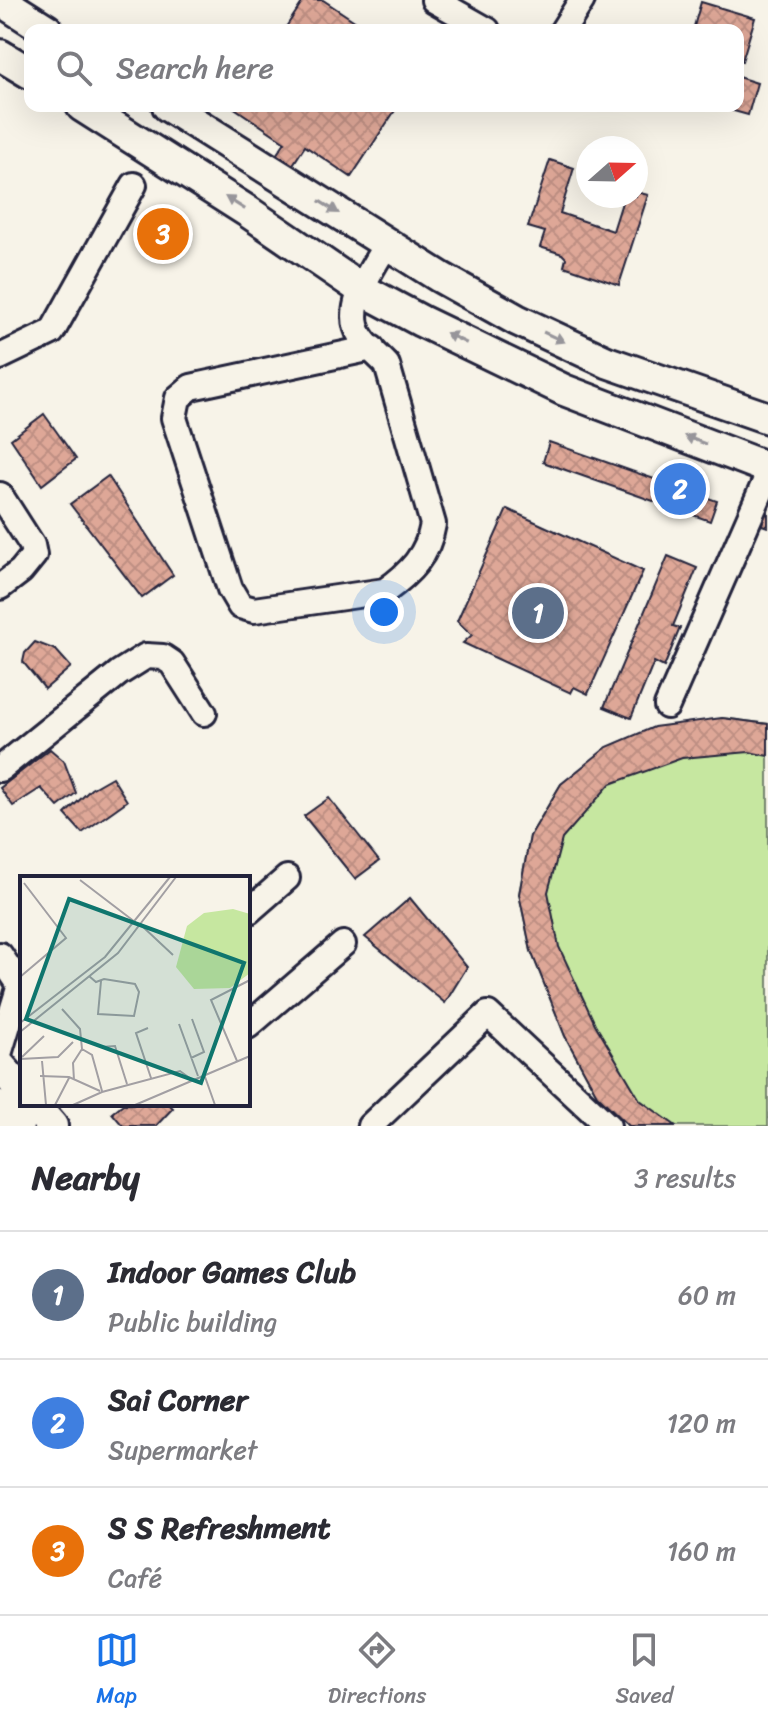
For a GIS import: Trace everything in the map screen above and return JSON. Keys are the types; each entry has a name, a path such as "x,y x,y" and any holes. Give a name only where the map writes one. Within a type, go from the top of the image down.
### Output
{"main road":[{"path":"0,0 38,24"},
{"path":"0,55 24,69"},
{"path":"91,112 247,211 361,289 564,390 768,468"},
{"path":"178,112 517,320 607,362 768,418"},
{"path":"0,1066 20,1089"},
{"path":"0,1106 18,1126"},
{"path":"35,1106 52,1126"}],"street":[{"path":"434,0 476,24"},
{"path":"567,24 582,0"},
{"path":"0,357 52,332 134,185"},
{"path":"372,348 208,382 191,387 178,398 174,418 230,589 240,606 254,610 385,591 402,579 427,550 433,524 387,365 372,348 361,338 354,320 361,289 387,243"},
{"path":"667,706 768,475"},
{"path":"0,495 32,545 34,555 21,571 0,587"},
{"path":"0,769 119,673 146,656 163,657 172,663 204,713"},
{"path":"250,910 287,878"},
{"path":"250,1024 343,944"},
{"path":"0,955 20,985 0,1051"},
{"path":"370,1126 488,1014 608,1126"}],"green space":[{"path":"722,718 768,724 768,1126 629,1126 597,1095 565,1036 531,951 519,894 530,836 561,784"}],"building":[{"path":"304,0 323,0 359,24 288,24"},
{"path":"701,2 755,18 744,54 744,24 695,24"},
{"path":"744,79 757,83 748,115 737,112 744,112"},
{"path":"240,112 394,112 351,177 305,146 290,169 274,158 285,142"},
{"path":"550,160 574,168 560,213 613,231 620,208 644,208 619,285 564,266 566,258 562,254 540,247 545,232 528,227"},
{"path":"44,414 76,459 42,485 11,439"},
{"path":"549,442 717,501 710,521 543,462"},
{"path":"108,476 173,575 142,598 70,504"},
{"path":"764,506 768,507 768,527 759,524"},
{"path":"507,509 643,571 588,694 574,687 571,693 463,643 472,635 457,621"},
{"path":"668,556 697,568 673,626 680,628 664,667 654,662 631,718 604,707"},
{"path":"35,642 56,650 71,667 45,689 23,662 25,653"},
{"path":"722,718 768,724 768,756 749,752 682,758 610,784 562,839 548,892 559,947 595,1024 640,1100 676,1126 629,1126 597,1095 565,1036 531,951 519,894 530,836 561,784 607,747 654,727"},
{"path":"50,749 64,761 76,793 58,807 41,788 13,806 0,788"},
{"path":"112,777 127,801 82,833 65,814 91,789"},
{"path":"329,798 379,861 355,879 304,816"},
{"path":"410,898 467,967 445,1003 365,937"},
{"path":"121,1106 173,1108 156,1126 123,1126 112,1113"}],"place":[{"name":"S S Refreshment","path":"163,234"},
{"name":"Sai Corner","path":"680,489"},
{"name":"Indoor Games Club","path":"538,613"}]}
